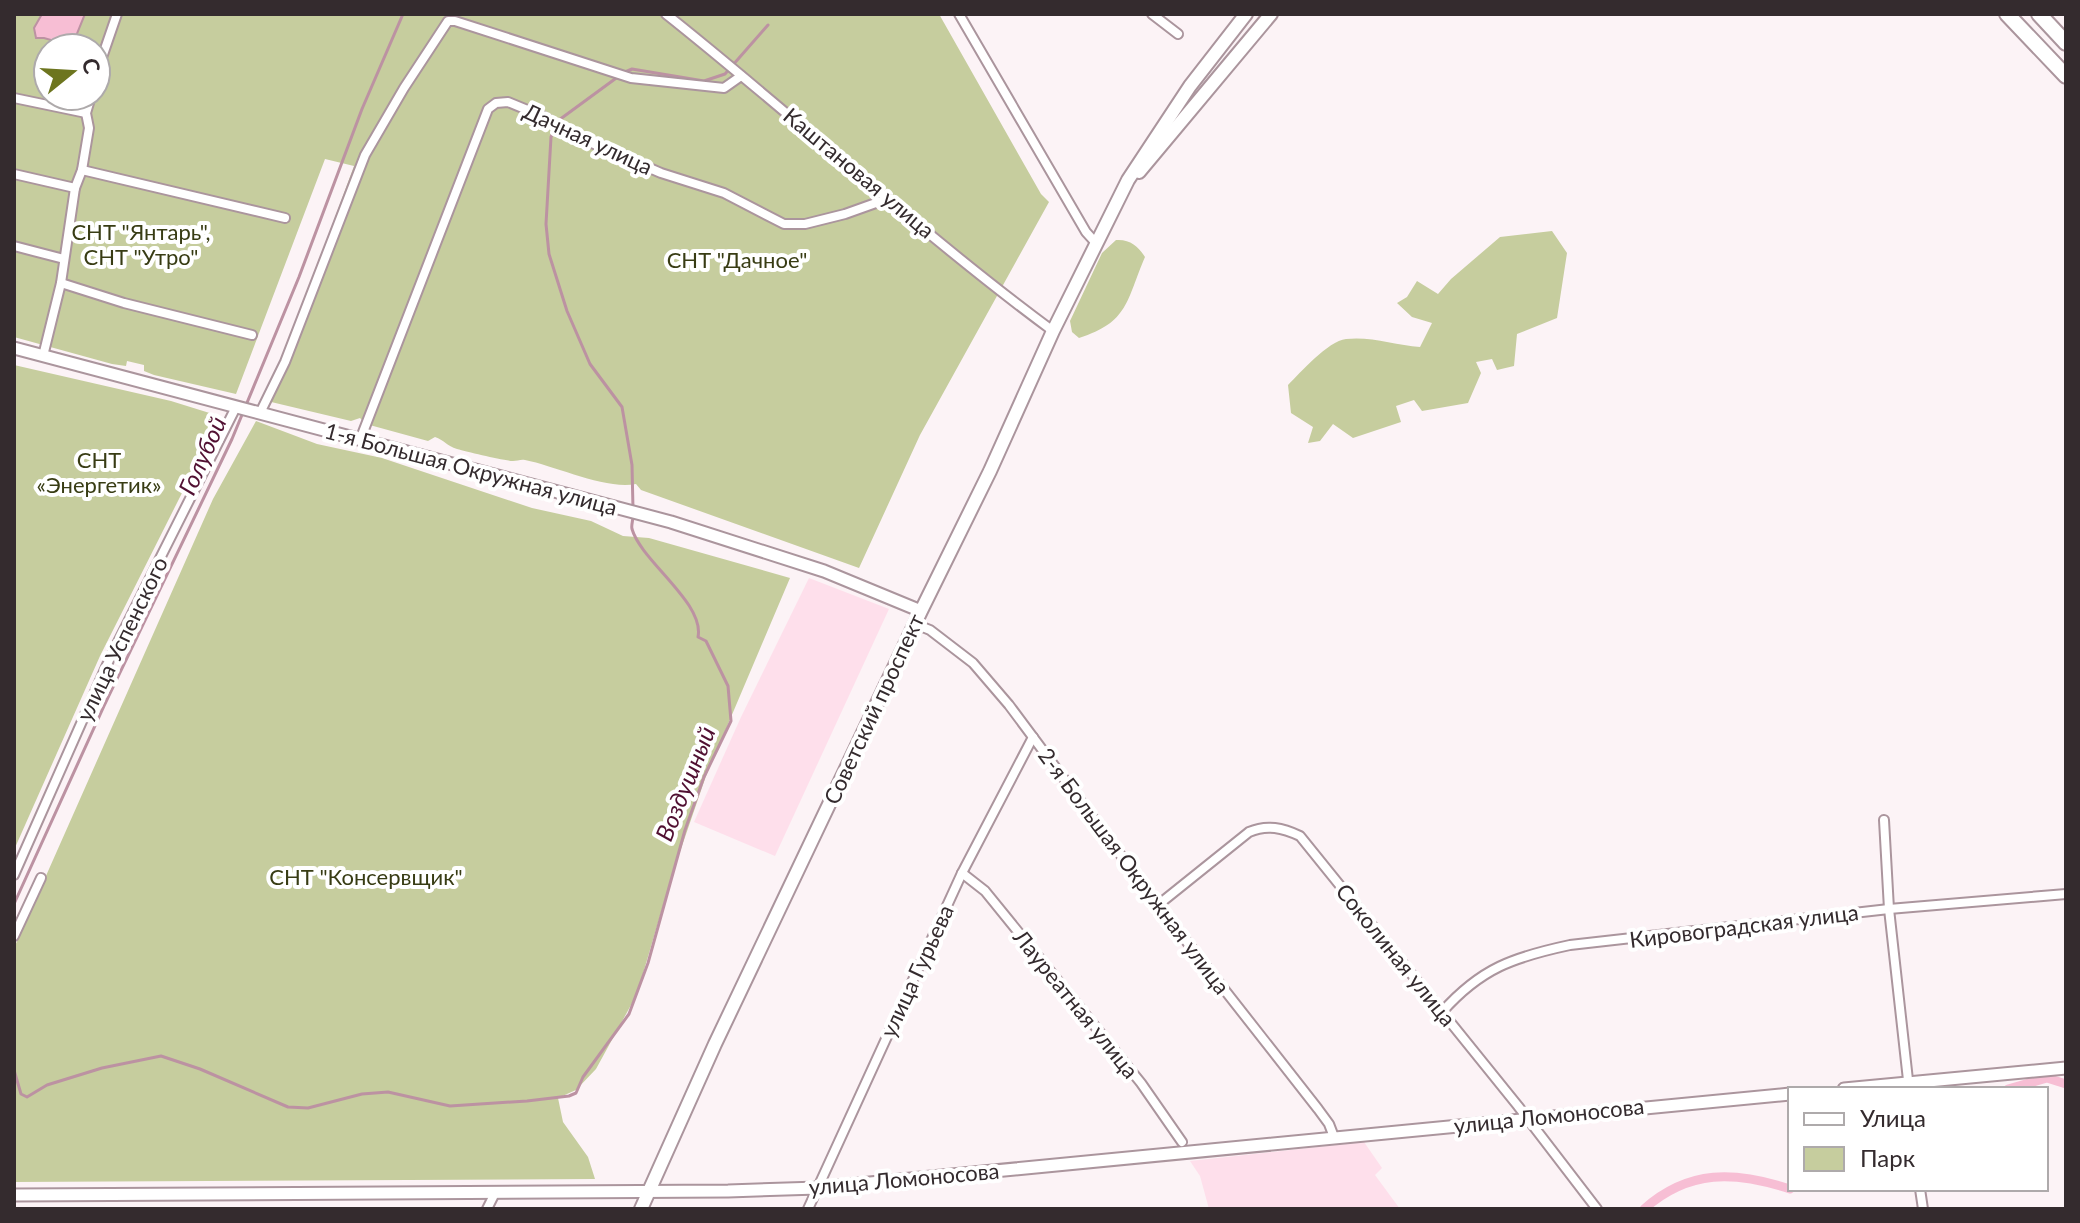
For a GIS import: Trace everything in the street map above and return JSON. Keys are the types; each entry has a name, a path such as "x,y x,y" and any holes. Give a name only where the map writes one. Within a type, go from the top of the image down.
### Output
{"highway":[{"path":"2007,14 2066,76"},
{"path":"2039,14 2066,43"}],"main road":[{"name":"Советский проспект","path":"641,1209 715,1044 1112,211 1146,149 1209,59 1246,14"},
{"name":"Советский проспект","path":"1112,211 1131,183 1271,14"}],"street":[{"name":"Каштановая улица","path":"666,14 814,134 887,199 1053,331"},
{"path":"959,14 1086,232 1096,243"},
{"path":"1152,14 1178,34"},
{"path":"256,412 285,362 365,155 448,21 631,78 724,88 741,76"},
{"path":"14,98 86,113 89,128 82,170 75,188 61,283 43,356"},
{"name":"Дачная улица","path":"360,440 488,109 496,103 508,102 542,116 578,137 661,173 724,193 784,224 805,224 887,199"},
{"path":"82,170 285,218"},
{"path":"14,174 75,188"},
{"path":"14,246 64,259"},
{"path":"61,283 124,303 252,335"},
{"name":"1-я Большая Окружная улица","path":"14,348 732,540 824,571 921,611"},
{"name":"улица Успенского","path":"14,875 110,658 236,407"},
{"name":"2-я Большая Окружная улица","path":"915,624 930,630 973,663 1318,1109 1334,1137"},
{"name":"улица Гурьева","path":"808,1209 962,873 1033,737"},
{"path":"1884,820 1889,909 1909,1085"},
{"name":"Соколиная улица","path":"1158,905 1249,832 1274,827 1300,836 1597,1209"},
{"name":"Лауреатная улица","path":"962,873 994,902 1141,1083 1182,1142"},
{"path":"14,936 41,878"},
{"name":"Кировоградская улица","path":"1442,1012 1485,972 1530,954 1570,945 1889,909 2066,894"},
{"path":"1876,1087 2066,1068"},
{"name":"улица Ломоносова","path":"14,1198 818,1188 1788,1094"},
{"path":"487,1209 495,1193"}],"shaded area":[{"path":"42,14 85,14 78,32 35,32"},
{"path":"809,578 889,609 775,856 694,822"},
{"path":"1364,1142 1382,1168 1375,1175 1400,1209 1209,1209 1200,1176 1190,1161"}],"green space":[{"name":"СНТ \"Дачное\"","path":"14,14 939,14 1041,194 1049,202 920,435 859,568 641,490 636,484 610,484 525,460 485,456 454,448 435,437 428,441 366,424 360,418 351,421 267,401 354,166 325,159 236,394 154,375 144,371 144,365 127,361 126,366 14,337"},
{"path":"1552,231 1567,253 1557,318 1517,334 1514,366 1497,370 1492,359 1476,362 1481,373 1468,403 1422,411 1414,400 1396,406 1401,422 1353,438 1333,424 1320,441 1308,443 1313,427 1291,413 1288,385 1315,358 1339,341 1355,338 1420,347 1432,323 1412,317 1397,303 1407,297 1417,281 1438,294 1500,237"},
{"path":"1116,240 1133,244 1145,257 1129,298 1117,317 1108,325 1079,338 1072,332 1070,321 1102,253"},
{"name":"СНТ «Энергетик»","path":"14,365 171,401 216,415 184,489 100,656 14,850"},
{"name":"СНТ \"Консервщик\"","path":"256,421 317,444 382,458 532,508 591,521 623,536 649,538 790,578 706,776 672,875 637,994 596,1069 576,1090 558,1098 563,1122 588,1157 595,1179 14,1182 14,948 213,499"}],"waterway":[{"name":"Голубой","path":"14,904 104,706 232,439 299,277 362,109 403,14"},
{"name":"Воздушный","path":"625,72 632,69 704,81 725,74 768,25"},
{"name":"Воздушный","path":"619,76 559,120 551,137 546,224 549,254 567,311 590,364 622,407 632,465 633,509"},
{"name":"Воздушный","path":"14,1070 21,1094 27,1097 47,1085 102,1068 161,1056 200,1069 288,1107 308,1108 362,1094 388,1092 450,1106 527,1101 576,1093 583,1077 629,1014 648,963 685,830 704,777 731,721 728,686 706,641 698,637 698,624 692,610 638,541 632,529 633,516"},
{"path":"2015,1087 2047,1078 2066,1084"},
{"path":"1644,1209 1678,1186 1713,1177 1750,1179 1788,1188"}],"park label":[{"name":"СНТ \"Янтарь\", СНТ \"Утро\"","path":"141,244"}]}
